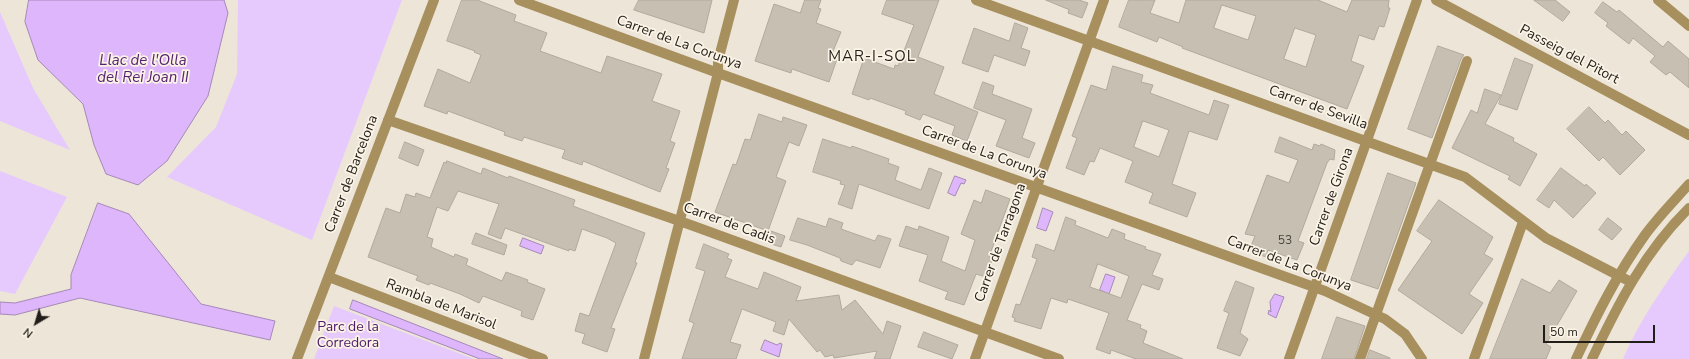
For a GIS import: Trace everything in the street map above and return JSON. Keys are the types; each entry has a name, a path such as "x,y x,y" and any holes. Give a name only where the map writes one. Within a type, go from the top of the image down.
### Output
{"street":[{"name":"Carrer de Barcelona","path":"297,359 434,0"},
{"name":"Carrer de La Corunya","path":"519,0 1315,287 1385,319 1405,334 1422,359"},
{"path":"644,359 718,73 718,61 734,0"},
{"name":"Carrer de Sevilla","path":"976,0 1465,177 1546,238 1631,282"},
{"name":"Carrer de Tarragona","path":"975,359 1104,0"},
{"name":"Carrer de Girona","path":"1289,359 1417,0"},
{"name":"Passeig del Pitort","path":"1436,0 1689,136"},
{"path":"1658,0 1689,26"},
{"path":"1360,359 1467,61"},
{"name":"Carrer de Cadis","path":"388,120 679,221 1059,359"},
{"path":"1576,359 1604,301 1645,235 1689,184"},
{"path":"1592,359 1631,282 1662,238 1689,208"},
{"path":"1474,359 1523,222"},
{"name":"Rambla de Marisol","path":"328,277 543,359"}],"green space":[{"path":"238,0 402,0 312,240 167,177 216,127 237,74"},
{"path":"0,12 33,88 70,150 0,121"},
{"path":"0,171 67,197 15,294 0,291"},
{"path":"1689,251 1689,359 1623,359 1645,317"},
{"name":"Parc de la Corredora","path":"334,306 474,359 314,359"}],"water":[{"name":"Llac de l'Olla del Rei Joan II","path":"29,0 224,0 228,13 208,96 167,161 138,185 106,174 94,145 83,104 38,60 25,22"},
{"path":"955,176 966,180 964,184 961,183 955,196 948,193"},
{"path":"98,203 129,214 201,304 275,321 270,340 80,298 15,315 0,314 0,302 15,303 71,289 71,275"},
{"path":"1043,208 1053,212 1046,231 1037,228"},
{"path":"523,238 544,246 541,254 520,246"},
{"path":"1106,274 1115,277 1109,294 1100,290"},
{"path":"1275,294 1284,297 1276,318 1268,314 1269,310 1271,312 1270,302"},
{"path":"353,300 503,359 480,359 350,309"},
{"path":"765,340 777,345 780,343 782,344 779,357 761,350"}],"building":[{"path":"462,0 477,0 498,8 516,15 514,21 547,33 540,51 601,73 607,56 662,74 652,101 680,111 670,141 675,143 666,168 669,169 660,192 583,161 582,165 562,158 565,150 524,137 522,141 504,135 505,132 448,111 447,114 424,106 438,69 470,83 481,55 474,52 475,51 447,41"},
{"path":"639,0 712,0 704,33 634,10"},
{"path":"805,0 821,0 818,8 821,9 816,23 841,32 831,56 837,59 829,82 792,69 791,73 755,61 774,4 800,13"},
{"path":"887,0 939,0 918,57 944,67 934,94 978,112 967,141 952,135 955,126 923,114 920,120 905,114 906,111 870,98 869,100 852,94 864,58 894,69 895,65 898,66 914,25 882,14"},
{"path":"1046,0 1079,0 1088,3 1082,18 1068,13 1069,10"},
{"path":"1129,0 1155,0 1150,13 1179,23 1186,0 1318,0 1347,12 1352,0 1389,0 1388,8 1390,8 1384,27 1379,26 1374,40 1359,35 1351,61 1364,66 1347,109 1182,48 1183,47 1159,37 1157,42 1119,27","holes":["1222,5 1256,16 1248,40 1214,28","1295,28 1316,35 1306,67 1284,59"]},
{"path":"1534,0 1555,0 1570,12 1563,21"},
{"path":"1603,2 1617,12 1619,10 1663,47 1668,41 1689,59 1689,88 1670,72 1666,75 1650,62 1655,56 1633,38 1629,44 1606,26 1608,23 1595,13"},
{"path":"1015,23 1028,28 1021,48 1030,51 1025,66 994,55 988,72 962,63 974,28 1009,41"},
{"path":"1438,46 1464,55 1461,59 1432,138 1408,129"},
{"path":"1515,58 1533,65 1517,110 1499,104"},
{"path":"1113,66 1143,75 1141,82 1153,85 1150,93 1209,115 1214,100 1229,105 1217,140 1189,131 1172,184 1196,193 1187,217 1149,203 1153,193 1125,182 1133,161 1100,148 1094,162 1090,161 1084,175 1066,168 1077,138 1072,136 1091,85 1106,90","holes":["1143,121 1169,130 1159,157 1134,147"]},
{"path":"983,82 994,86 992,94 1032,109 1022,138 1035,143 1029,158 996,146 1006,120 974,108"},
{"path":"1485,89 1501,95 1485,124 1514,138 1513,141 1537,154 1520,186 1508,179 1510,176 1452,148 1471,110 1477,113"},
{"path":"1589,107 1605,123 1608,120 1622,135 1626,131 1645,150 1620,175 1603,157 1599,161 1567,129"},
{"path":"759,114 782,122 783,117 807,125 799,146 789,142 776,177 786,181 768,231 715,212 733,164 736,165 745,139 750,140"},
{"path":"1280,137 1312,150 1314,144 1320,146 1321,144 1335,150 1334,160 1330,159 1327,163 1298,241 1304,243 1297,260 1268,250 1266,257 1249,251 1255,236 1245,234 1267,175 1289,183 1298,160 1275,152"},
{"path":"823,139 851,148 852,146 889,159 888,163 899,167 895,180 921,190 929,168 942,173 929,209 859,184 852,209 838,204 845,185 840,184 841,181 813,172"},
{"path":"405,142 424,150 418,166 399,158"},
{"path":"447,161 481,174 483,168 508,178 509,176 575,200 573,206 645,233 635,262 637,263 611,328 615,329 607,352 582,343 585,334 575,331 580,313 589,316 616,243 607,238 582,229 575,251 569,249 569,251 505,228 501,239 488,234 499,204 458,191 448,211 437,207 427,237 433,239 431,247 454,257 455,254 468,259 466,265 502,281 506,272 528,280 527,282 545,289 533,320 521,316 522,311 483,296 479,303 430,283 429,285 416,280 418,276 368,257 386,208 400,213 406,194 415,197 416,193 430,198 444,162 446,163"},
{"path":"1561,168 1585,186 1586,184 1596,193 1573,218 1554,200 1549,208 1537,200"},
{"path":"1388,173 1416,183 1378,289 1351,280"},
{"path":"986,190 1010,199 989,257 993,258 986,277 976,274 964,305 945,299 948,292 919,281 928,255 899,246 906,226 918,230 919,226 949,237 941,261 965,271 975,240 961,234 974,200 981,203"},
{"path":"1439,200 1493,237 1484,254 1493,259 1469,294 1483,303 1462,334 1398,290 1432,241 1417,231"},
{"path":"1066,217 1076,221 1075,225 1108,238 1112,229 1125,234 1124,239 1146,247 1145,249 1161,254 1152,275 1163,279 1159,290 1142,284 1127,320 1141,325 1140,328 1147,331 1143,343 1183,359 1136,359 1111,350 1110,354 1096,349 1109,313 1068,299 1067,303 1051,298 1041,329 1014,321 1015,318 1012,317 1016,304 1020,305 1037,259 1032,257 1036,244 1054,251","holes":["1098,264 1129,276 1121,298 1090,287"]},
{"path":"798,218 826,227 829,218 843,223 841,229 875,241 878,235 891,239 880,268 856,260 852,265 841,261 840,258 790,240"},
{"path":"1608,218 1622,229 1612,240 1599,230"},
{"path":"771,231 785,236 781,247 768,243"},
{"path":"476,233 507,245 504,255 472,244"},
{"path":"704,244 729,254 727,258 732,260 725,277 758,289 764,272 801,287 796,301 839,295 842,310 855,300 883,334 887,321 901,326 890,359 874,359 877,351 834,358 833,355 825,357 820,350 817,352 789,319 784,335 773,331 776,322 742,309 730,342 741,345 736,359 682,359 694,323 689,321 705,271 696,268"},
{"path":"1522,279 1550,293 1559,280 1577,291 1546,344 1551,347 1546,359 1490,359"},
{"path":"1236,281 1254,288 1240,333 1248,339 1240,356 1217,348 1229,313 1224,311"},
{"path":"1337,317 1365,326 1354,359 1322,359"},
{"path":"924,332 958,345 952,359 918,347"},
{"path":"1370,350 1390,358 1390,359 1367,359"}],"district":[{"name":"MAR-I-SOL","path":"872,57"}]}
